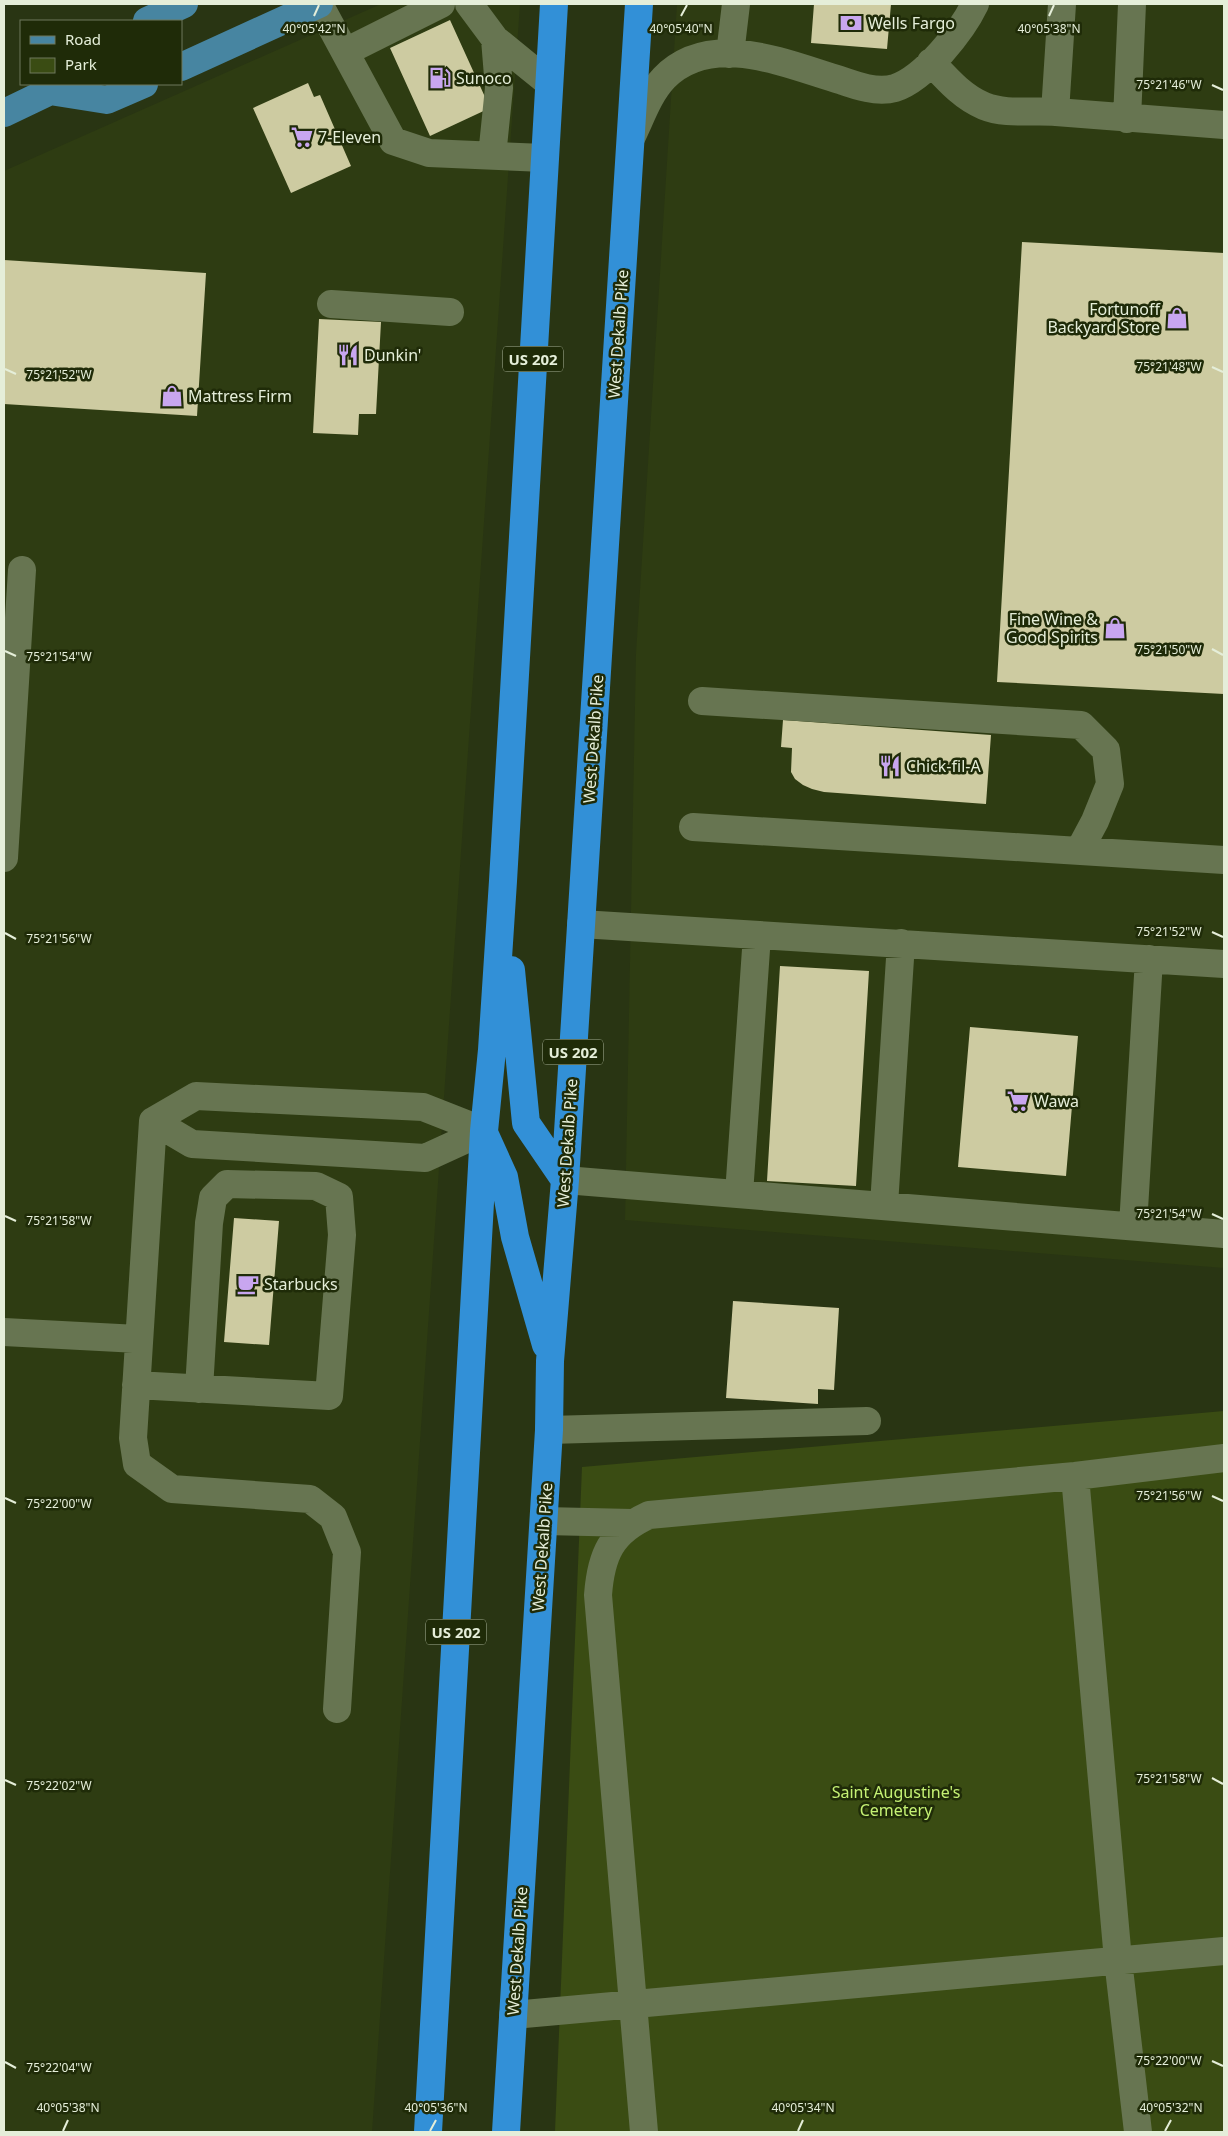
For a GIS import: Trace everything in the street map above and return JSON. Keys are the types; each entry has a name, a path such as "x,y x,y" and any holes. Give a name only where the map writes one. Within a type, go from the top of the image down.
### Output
{"highway":[{"name":"US 202","path":"428,2132 484,1132 492,1050 503,881 554,4"},
{"name":"West Dekalb Pike","path":"506,2132 544,1521 549,1430 550,1361 581,924 640,4"},
{"path":"503,881 526,1123 564,1180"},
{"path":"484,1132 504,1177 514,1237 550,1361"}],"main road":[{"path":"149,20 184,4"},
{"path":"182,67 319,4"},
{"path":"4,113 53,87 107,100 142,85"}],"lane":[{"path":"319,4 393,140 429,153 544,158"},
{"path":"345,52 440,4"},
{"path":"468,4 495,39 549,83"},
{"path":"730,54 736,4"},
{"path":"631,140 650,97 664,78 687,62 712,53 767,58 867,89 895,88 919,73 953,41 967,21 975,4"},
{"path":"1055,112 1062,4"},
{"path":"1127,119 1132,4"},
{"path":"492,156 499,88 495,39"},
{"path":"931,62 963,93 983,106 1001,111 1055,112 1224,125"},
{"path":"331,304 450,312"},
{"path":"4,858 10,679 22,570"},
{"path":"702,701 1081,725 1106,750 1110,784 1095,822 1079,851"},
{"path":"693,827 1224,860"},
{"path":"581,924 1224,964"},
{"path":"739,1194 757,935"},
{"path":"884,1205 901,943"},
{"path":"1132,1226 1149,959"},
{"path":"153,1121 196,1096 423,1107 484,1132"},
{"path":"153,1121 192,1144 425,1158 484,1132"},
{"path":"153,1121 133,1438 137,1464 172,1489 310,1499 333,1517 346,1552 337,1709"},
{"path":"564,1180 1224,1234"},
{"path":"136,1385 199,1389 330,1396 342,1235 339,1197 316,1186 227,1184 213,1198 209,1223 199,1389"},
{"path":"4,1332 138,1339"},
{"path":"549,1430 867,1421"},
{"path":"644,2132 598,1595 600,1571 604,1555 617,1537 632,1523 649,1515 1075,1476 1224,1458"},
{"path":"1075,1476 1118,1960 1138,2132"},
{"path":"544,1521 632,1523"},
{"path":"513,2015 1224,1951"}],"shaded area":[{"path":"381,4 520,4 372,2132 4,2132 4,171"},
{"path":"677,4 1224,4 1224,1268 625,1220 636,654"}],"green space":[{"name":"Saint Augustine's Cemetery","path":"1224,1411 1224,2132 555,2132 582,1467"}],"building":[{"name":"Wells Fargo","path":"814,4 891,4 887,49 811,43"},
{"name":"Sunoco","path":"450,20 490,108 430,136 390,48"},
{"name":"7-Eleven","path":"308,83 314,97 320,95 351,166 291,193 253,108"},
{"path":"1022,242 1224,253 1224,694 997,682"},
{"path":"4,260 206,273 197,416 4,404"},
{"name":"Dunkin'","path":"319,319 381,322 376,414 359,414 358,435 313,433"},
{"name":"Chick-fil-A","path":"783,720 991,735 986,804 824,792 812,789 795,779 791,772 792,748 781,747"},
{"path":"780,966 869,971 856,1186 767,1181"},
{"name":"Wawa","path":"970,1027 1078,1036 1066,1176 958,1167"},
{"path":"234,1218 279,1221 269,1345 224,1342"},
{"path":"733,1301 839,1308 834,1390 818,1389 818,1404 726,1398"}],"place":[{"name":"Wells Fargo","path":"851,23"},
{"name":"Sunoco","path":"440,78"},
{"name":"7-Eleven","path":"302,137"},
{"name":"Fortunoff Backyard Store","path":"1177,318"},
{"name":"Dunkin'","path":"348,355"},
{"name":"Mattress Firm","path":"172,396"},
{"name":"Fine Wine & Good Spirits","path":"1115,628"},
{"name":"Chick-fil-A","path":"890,766"},
{"name":"Wawa","path":"1018,1101"},
{"name":"Starbucks","path":"248,1284"}]}
